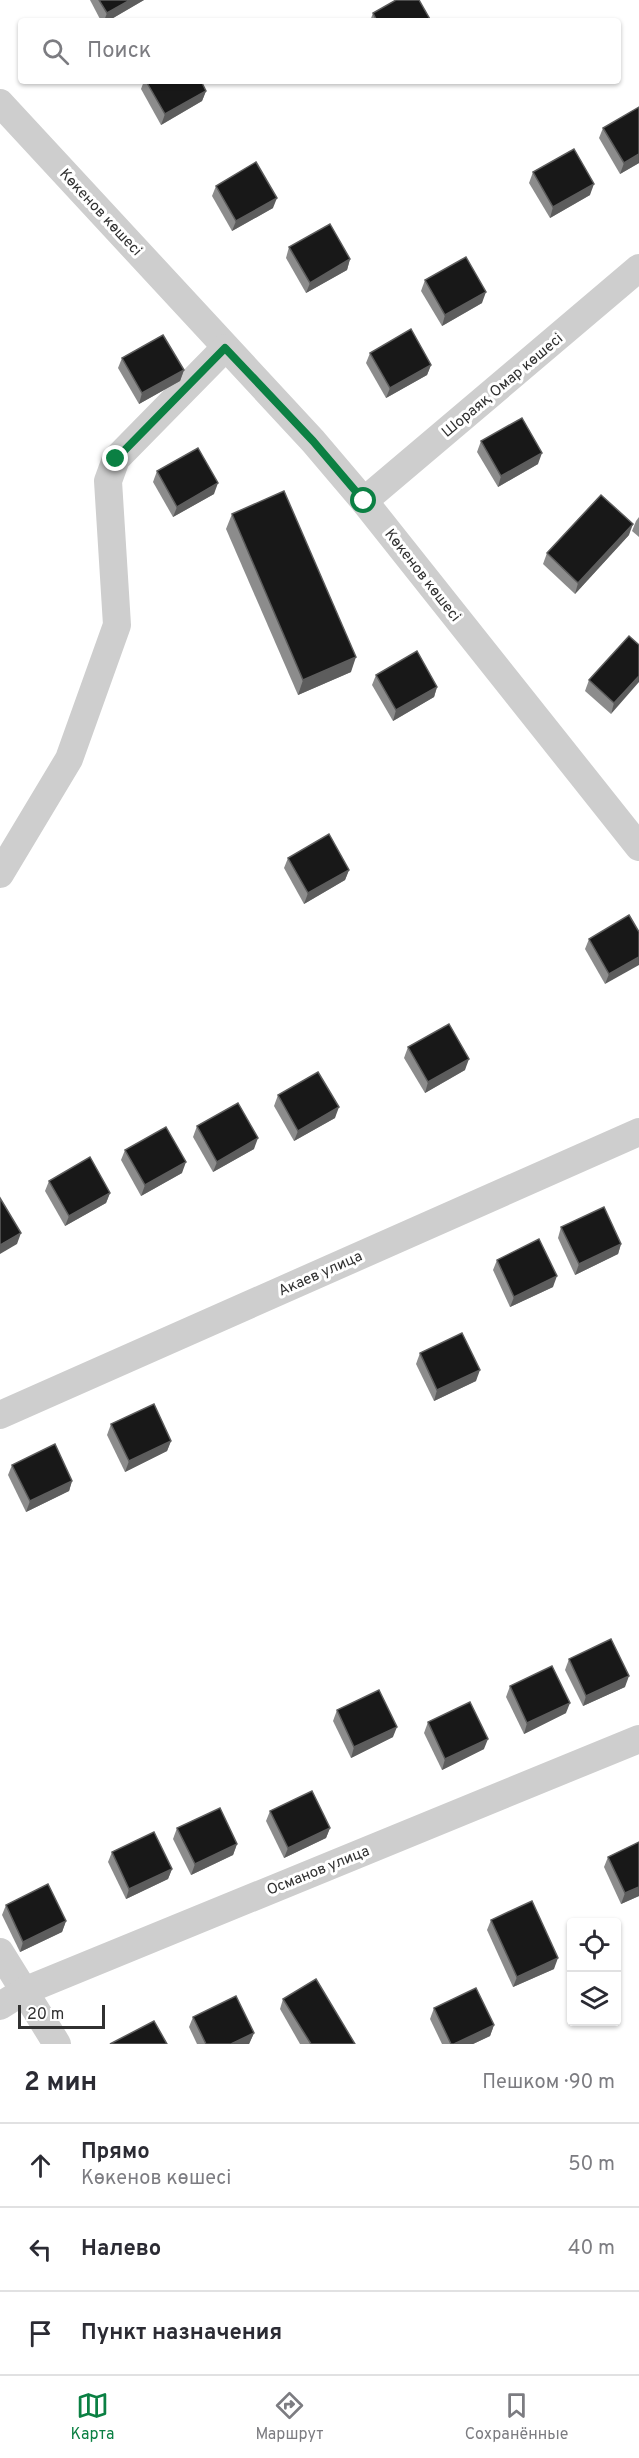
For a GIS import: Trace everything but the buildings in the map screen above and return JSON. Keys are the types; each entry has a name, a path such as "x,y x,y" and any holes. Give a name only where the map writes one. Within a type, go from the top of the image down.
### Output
{"street":[{"name":"Көкенов көшесі","path":"0,103 313,441 364,501 639,847"},
{"name":"Шораяқ Омар көшесі","path":"364,501 639,268"},
{"path":"0,874 69,759 117,625 108,481 116,459 225,348"},
{"name":"Акаев улица","path":"0,1415 639,1132"},
{"name":"Османов улица","path":"0,2006 24,1991 639,1739"},
{"path":"0,1952 57,2044"}],"route":[{"path":"116,459 225,348 313,441 364,501"}]}
